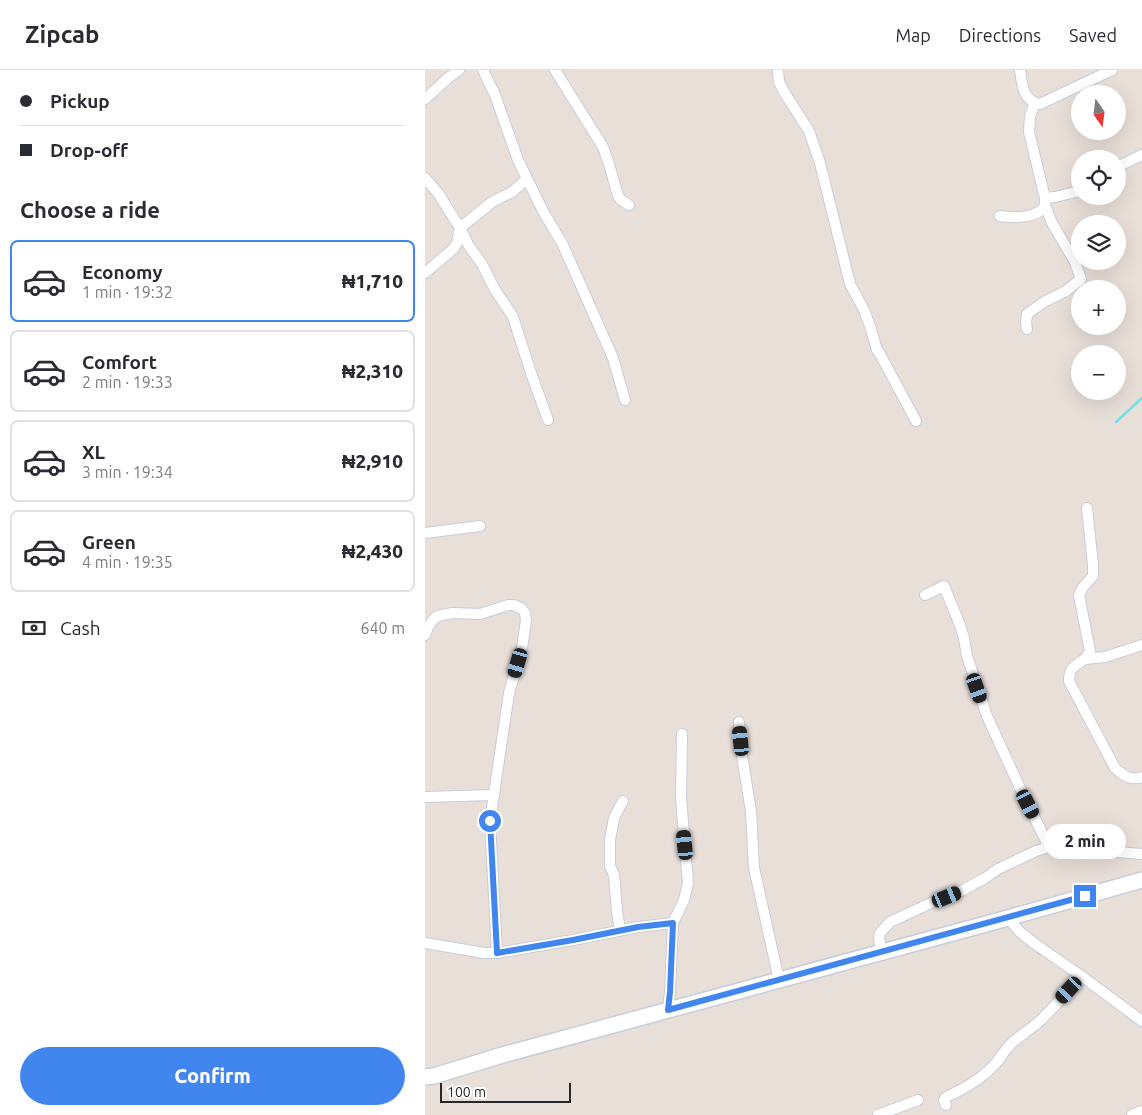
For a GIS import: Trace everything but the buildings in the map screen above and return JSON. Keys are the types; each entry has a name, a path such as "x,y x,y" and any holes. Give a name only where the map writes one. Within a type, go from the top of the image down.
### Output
{"main road":[{"path":"425,1077 435,1076 499,1056 1142,880"}],"street":[{"path":"425,99 459,70"},
{"path":"483,70 495,95 517,160 563,245 613,358 625,400"},
{"path":"555,70 603,147 618,196 629,205"},
{"path":"778,70 779,82 784,92 809,130 820,163 851,284 870,326 877,350 881,354 916,420"},
{"path":"1020,70 1028,99 1040,104 1112,70"},
{"path":"1027,329 1027,314 1044,302 1066,291 1081,279 1075,262 1052,223 1045,202 1029,132 1030,116 1035,103"},
{"path":"1126,163 1142,155"},
{"path":"425,178 438,193 513,317 548,420"},
{"path":"425,273 453,250 457,243 460,228 492,202 512,192 527,179"},
{"path":"999,216 1008,218 1027,216 1039,212 1045,202 1071,194"},
{"path":"1087,508 1093,576 1083,587 1079,595 1090,651 1088,656 1074,666 1069,673 1069,681 1115,768 1129,778 1142,777"},
{"path":"425,533 480,526"},
{"path":"925,595 944,586 964,638 967,656 987,716 1049,847"},
{"path":"425,635 432,621 441,615 483,613 508,605 514,605 524,610 525,621 522,648 509,693 490,821 497,953"},
{"path":"1085,659 1105,657 1142,645"},
{"path":"739,722 741,750 751,811 754,868 779,980"},
{"path":"668,1010 673,923 684,900 688,883 681,798 682,734"},
{"path":"425,798 494,796"},
{"path":"620,930 614,876 610,866 610,840 614,818 623,801"},
{"path":"881,952 880,932 890,922 961,891 998,869 1036,851 1049,847 1082,852 1105,851 1142,854"},
{"path":"1008,918 1035,944 1080,974 1142,1021"},
{"path":"425,943 484,953 497,953 620,930 673,923"},
{"path":"946,1105 944,1101 946,1097 972,1083 996,1063 1012,1043 1042,1019 1069,990 1080,974"},
{"path":"878,1115 918,1100"},
{"path":"1132,1115 1142,1111"}],"waterway":[{"path":"1116,422 1142,398"}],"route":[{"path":"490,821 497,953 620,930 673,923 668,1010 1085,896"}]}
